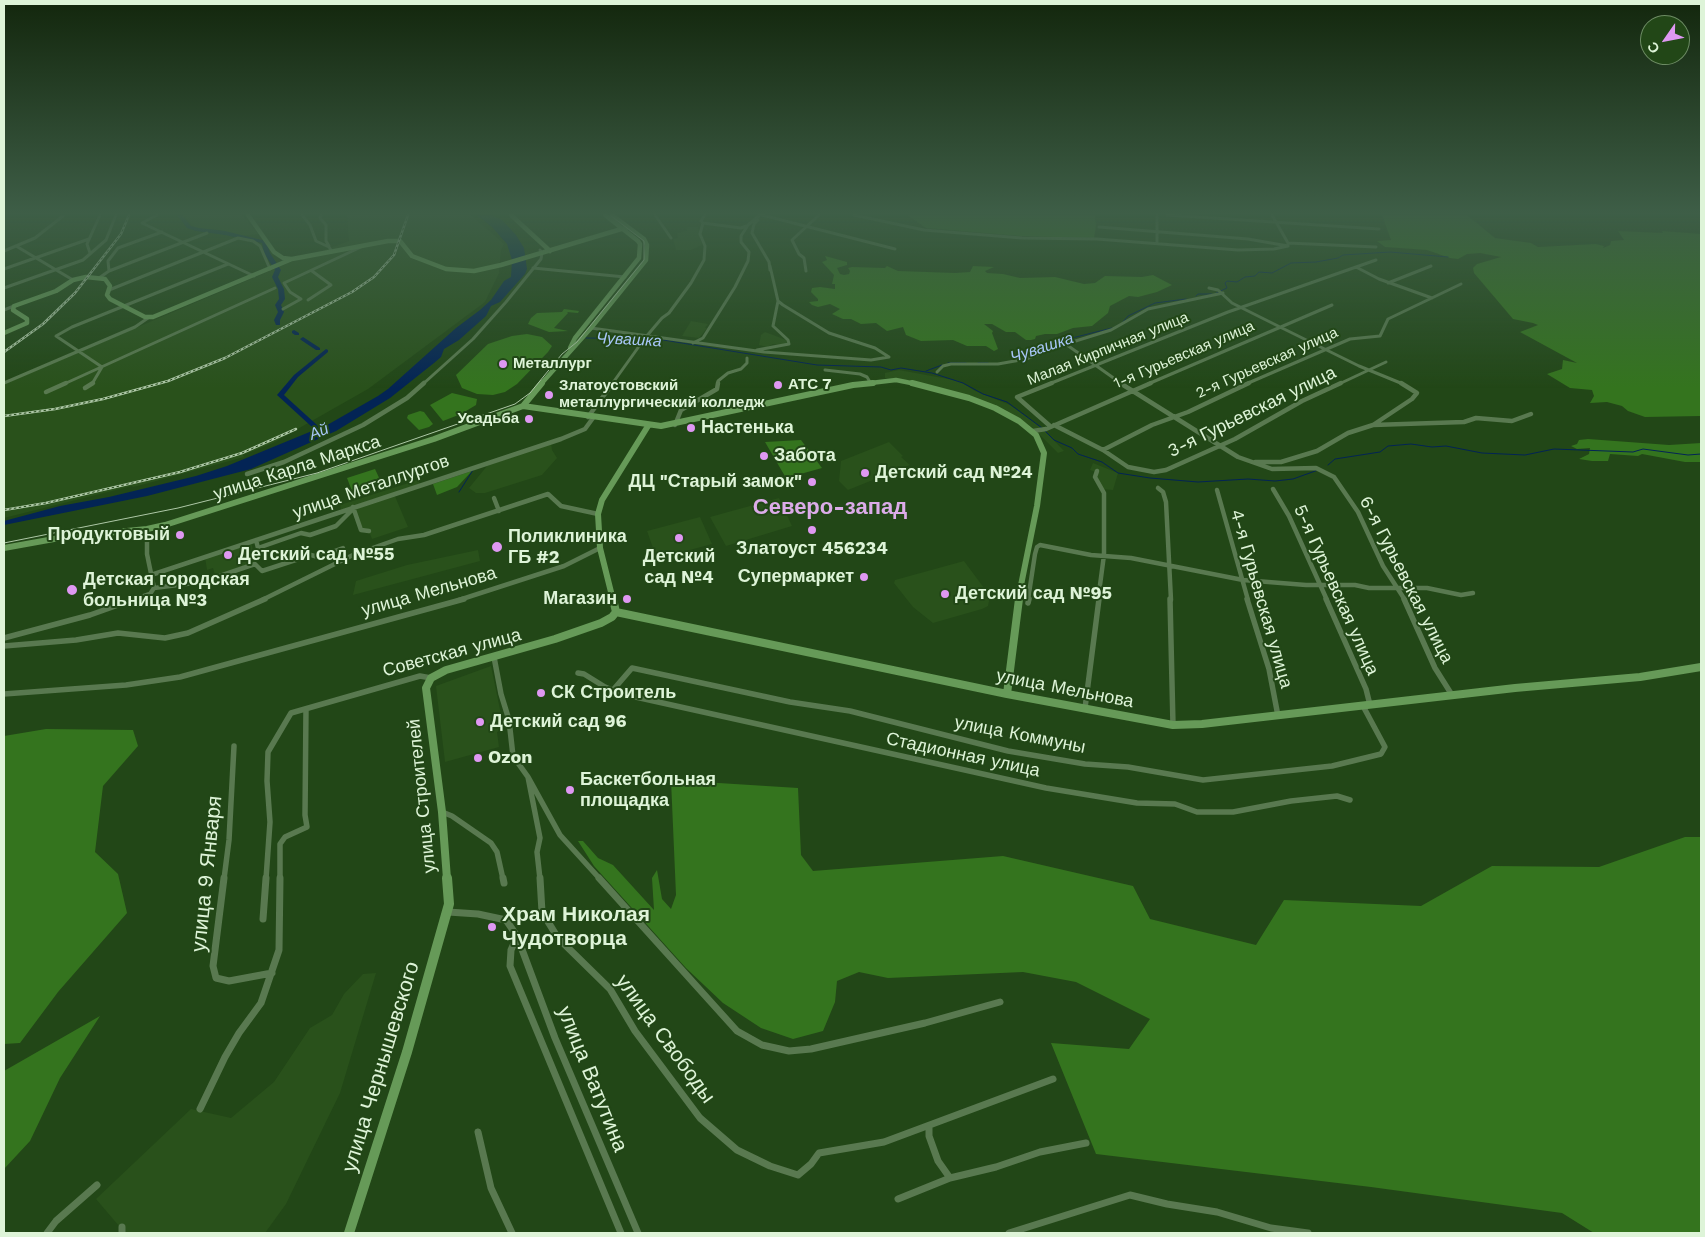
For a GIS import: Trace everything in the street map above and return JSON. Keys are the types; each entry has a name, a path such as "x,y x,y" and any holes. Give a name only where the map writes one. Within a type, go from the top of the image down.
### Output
{"main road":[{"path":"4,333 27,323 26,319 13,310 12,307 56,290 73,280 86,277 104,279 110,286 108,298 148,318 261,273"},
{"name":"улица Карла Маркса","path":"569,351 575,338 629,273"},
{"name":"улица Карла Маркса","path":"4,548 82,534 148,529 254,498 434,439 523,406 591,328 636,273"},
{"path":"523,406 648,426 675,424 870,382 909,382 969,398 1007,414 1033,432 1042,446 1043,463 1037,506 1016,613 1007,694"},
{"path":"616,612 600,548 598,514 602,500 648,426"},
{"name":"улица Мельнова","path":"616,612 1007,694 1173,725 1278,716 1515,688 1640,676 1701,667"},
{"name":"Советская улица","path":"431,678 446,670 601,623 612,617 616,612"},
{"name":"улица Строителей","path":"431,678 426,688 442,812 449,897 448,912"},
{"name":"улица Чернышевского","path":"349,1233 407,1052 448,912"}],"street":[{"path":"4,288 53,273"},
{"path":"61,273 73,280"},
{"path":"99,278 107,273"},
{"path":"109,290 152,273"},
{"path":"102,367 56,336 72,327 206,273"},
{"path":"247,273 254,276"},
{"path":"283,309 300,299 290,292 284,283 308,273"},
{"path":"308,300 331,285 314,273"},
{"path":"247,474 284,462 394,408 473,339 530,273"},
{"path":"582,273 625,277"},
{"name":"улица Металлургов","path":"152,574 561,439 585,429 591,417 642,342 662,318 669,313 697,273"},
{"path":"693,343 703,338 743,273"},
{"path":"754,351 789,344 788,340 773,326 778,301 772,273"},
{"name":"Малая Кирпичная улица","path":"1048,428 1018,397 1117,356 1340,273"},
{"path":"1367,273 1387,283 1425,294 1432,298"},
{"path":"1387,283 1414,273"},
{"name":"2-я Гурьевская улица","path":"1103,450 1152,425 1176,418 1228,392 1350,339 1380,336 1388,319 1432,298 1450,287 1460,284"},
{"path":"46,392 275,288"},
{"path":"1210,288 1223,294 1242,308 1359,366 1371,369 1400,382 1417,393 1412,399 1373,425"},
{"path":"937,372 943,366 951,364 998,364 1018,361 1111,330 1148,309 1170,303 1223,294"},
{"path":"591,328 754,351 871,360 889,357 882,351 829,333 778,301"},
{"path":"4,304 12,307"},
{"name":"1-я Гурьевская улица","path":"1033,432 1048,428 1332,305"},
{"path":"4,310 12,307"},
{"path":"4,383 135,327 148,318"},
{"path":"1067,345 1132,390 1249,462 1270,464 1309,455 1348,433 1373,425 1464,422 1476,418 1512,420 1531,414"},
{"path":"675,424 681,410 718,389 718,381 728,373 741,369 747,363 747,358"},
{"name":"3-я Гурьевская улица","path":"1103,450 1128,467 1154,472 1166,470 1235,439 1302,401 1386,362"},
{"path":"85,388 92,384 102,367"},
{"path":"825,370 860,374 867,377 870,382"},
{"path":"1048,428 1103,450"},
{"name":"6-я Гурьевская улица","path":"1249,462 1272,469 1319,469 1334,478 1358,512 1383,566 1398,587 1435,668 1452,695"},
{"path":"1085,708 1104,555 1104,493 1095,477 1097,471"},
{"path":"1158,488 1163,492 1166,502 1173,725"},
{"name":"5-я Гурьевская улица","path":"1273,489 1289,516 1366,689 1366,705"},
{"name":"4-я Гурьевская улица","path":"1217,490 1259,641 1269,669 1278,716"},
{"path":"4,646 76,640 118,634 165,638 188,633 255,604 342,560 392,541 424,535 548,494 561,506 598,514"},
{"path":"494,498 499,511"},
{"path":"256,540 258,548 301,533 310,535 336,526 353,508 361,530 369,531"},
{"path":"4,638 90,615 150,594 154,588 147,554 148,529"},
{"path":"1028,603 1038,546 1168,565 1243,580 1320,585 1355,585 1369,588 1427,588 1461,595 1473,594"},
{"path":"154,588 202,582 255,564 262,571 311,556 318,557 343,548"},
{"name":"улица Мельнова","path":"4,694 126,684 180,677 475,596 564,566 600,548"},
{"path":"494,657 514,756 528,777 560,835 737,1031 762,1045 789,1051 810,1049 925,1023 1000,1002"},
{"name":"улица Коммуны","path":"613,690 632,668 790,702 850,711 1008,751 1085,764 1128,767 1203,780 1332,766 1381,754 1384,748 1366,705"},
{"name":"Стадионная улица","path":"578,673 584,674 605,688 622,694 999,779 1137,803 1175,804 1197,812 1233,812 1291,801 1337,796 1350,800"},
{"name":"Советская улица","path":"263,919 270,822 267,781 268,752 291,713 420,676 431,678"},
{"path":"200,1110 225,1057 239,1033 261,1003 279,950 280,844 284,837 307,827 305,815 306,709"},
{"name":"улица 9 Января","path":"234,746 229,840 213,966 216,978 229,981 272,973"},
{"name":"улица Свободы","path":"528,777 540,838 537,852 542,912 558,938 610,989 635,1031 700,1118 737,1150 770,1166 798,1175 811,1164 819,1153 850,1150 884,1142 1053,1079"},
{"path":"442,812 452,816 491,843 497,852 504,883"},
{"name":"улица Ватутина","path":"448,912 478,914 506,920 517,936 555,1038 638,1233"},
{"name":"улица Ватутина","path":"517,936 512,950 510,966 621,1233"},
{"path":"929,1126 930,1136 938,1161 950,1178"},
{"path":"478,1132 491,1188 512,1233"},
{"path":"898,1199 950,1178 996,1167 1040,1152 1086,1143"},
{"path":"47,1233 56,1221 96,1185"},
{"path":"1009,1233 1130,1195 1167,1204 1217,1212 1270,1228 1308,1233"}],"shaded area":[{"path":"265,273 499,273 485,302 368,389 273,443 243,455 244,457 145,484 4,518 4,384"},
{"path":"832,273 844,275 849,273 987,273 1020,278 1055,277 1084,284 1095,283 1105,276 1142,277 1153,275 1172,285 1157,292 1138,297 1129,296 1110,306 1108,313 1092,326 1073,328 1057,334 1036,336 1035,339 1031,340 1026,340 1015,332 1006,332 992,324 984,324 993,331 998,349 994,351 986,346 967,346 953,340 921,341 906,335 903,327 887,331 876,323 861,324 832,314 840,309 830,304 818,307 812,305 809,302 818,301 818,299 811,292 812,288 835,289 835,284 832,284 834,275"},
{"path":"1474,273 1701,273 1701,416 1645,417 1628,411 1622,406 1607,402 1590,403 1594,396 1592,390 1570,388 1547,374 1562,369 1563,360 1577,363 1520,332 1538,325 1513,319"},
{"path":"564,309 579,311 578,313 567,312 554,328 568,331 549,332 528,324 537,313 562,312"},
{"path":"691,321 708,324 699,338 682,336"},
{"path":"765,332 789,341 783,346 773,344 767,347 759,345 761,335"},
{"name":"Металлург","path":"527,334 542,337 552,346 517,384 505,392 493,395 477,394 462,388 456,375 488,344 512,336"},
{"path":"899,370 959,381 975,391 1010,405 1039,425 1064,451 1058,453 1033,428 1006,410 913,381 885,378 885,373"},
{"path":"452,393 477,399 476,405 461,414 443,421 430,405"},
{"path":"420,411 424,412 433,424 419,430 407,418 408,415"},
{"path":"801,440 822,468 786,478 765,442"},
{"path":"1579,440 1669,445 1701,443 1701,462 1685,462 1642,454 1638,456 1610,454 1608,461 1579,459 1589,454 1590,448 1577,449 1571,446 1577,444"},
{"name":"Детский сад №24","path":"889,442 910,465 848,490 839,481 841,461"},
{"path":"551,443 552,450 557,458 542,475 485,493 476,493 469,488 487,466"},
{"path":"1093,463 1118,473 1113,490 1102,489 1096,472 1090,470"},
{"path":"375,469 381,482 352,491 347,478"},
{"path":"472,471 457,487 437,495 433,484"},
{"path":"418,480 420,484 341,510 340,505"},
{"path":"394,494 408,527 372,539 370,534 364,532 354,508"},
{"path":"779,498 792,526 726,546 710,517"},
{"name":"Детский сад №4","path":"700,517 712,544 686,551 675,557 658,562 647,531"},
{"path":"251,542 256,562 215,575 213,568 207,570 205,557"},
{"path":"478,550 480,561 353,595 356,581 407,565"},
{"name":"Детский сад №95","path":"964,561 990,596 988,606 982,609 933,623 913,607 894,583 895,580"},
{"path":"491,666 504,729 497,732 499,747 445,762 436,686"},
{"path":"46,729 133,730 138,746 103,786 95,852 118,874 127,913 58,992 20,1043 4,1044 4,736"},
{"path":"671,780 798,788 801,855 813,871 1003,856 1133,886 1150,919 1256,945 1284,900 1421,906 1492,866 1599,867 1685,837 1701,837 1701,1233 1594,1233 1562,1213 1371,1187 1096,1154 1051,1043 1129,1049 1150,1019 1076,982 1023,972 888,978 859,972 837,981 835,1002 823,1031 793,1039 761,1028 723,1003 686,968 594,866 578,841 583,841 598,858 613,865 654,910 652,878 657,870 662,899 671,909 676,895"},
{"path":"376,973 340,1093 286,1204 265,1233 125,1233 96,1199 191,1109 231,1118 274,1082 310,1028 332,1015 344,994 363,974"},
{"path":"100,1016 60,1078 30,1141 4,1169 4,1071"}],"water":[{"name":"Ай","path":"511,273 526,273 500,302 491,306 486,316 459,340 444,349 441,357 390,398 336,431 251,469 147,496 4,525 4,521 60,506 109,497 196,476 227,466 329,424 388,389 456,328 491,300 504,281 511,277"}],"waterway":[{"path":"277,273 275,277 281,289 282,299 278,305 281,312 277,320 278,324"},
{"name":"Чувашка","path":"1216,293 1227,288 1225,283 1227,281 1237,282 1245,277 1255,276 1258,273"},
{"name":"Чувашка","path":"1268,273 1273,273"},
{"name":"Чувашка","path":"1196,296 1198,294 1212,294"},
{"name":"Чувашка","path":"1122,323 1128,316 1155,303 1186,299"},
{"name":"Чувашка","path":"1043,350 1064,340 1112,328"},
{"name":"Чувашка","path":"586,338 657,339 817,365 881,367 891,370 901,368 932,373 963,383 983,394 1007,402 1042,428"},
{"path":"303,339 318,349"},
{"name":"Ай","path":"316,433 315,426 280,395 296,376 326,351"},
{"name":"Чувашка","path":"948,363 966,363"},
{"name":"Чувашка","path":"978,363 988,363"},
{"name":"Чувашка","path":"926,371 942,365"},
{"path":"1045,431 1054,440 1072,448 1078,454 1102,462 1118,473 1150,478 1198,482 1248,479 1275,481 1293,479 1318,470"},
{"path":"1328,465 1335,459 1380,452 1388,446 1411,444 1432,447 1446,446 1482,453 1525,455 1554,449 1633,452 1643,449 1688,455 1701,454"},
{"path":"459,492 473,470"}],"tram line":[{"path":"4,543 178,508 317,473 515,404 530,393 562,354 577,342 634,273"}],"railway":[{"path":"4,352 43,324 75,293 91,273"},
{"path":"4,416 55,409 103,399 168,381 225,358 352,292 378,273"},
{"path":"4,510 46,503 180,472 242,453 296,429"}],"place":[{"name":"Металлург","path":"503,364"},
{"name":"АТС 7","path":"778,385"},
{"name":"Златоустовский металлургический колледж","path":"549,395"},
{"name":"Усадьба","path":"529,419"},
{"name":"Настенька","path":"691,428"},
{"name":"Забота","path":"764,456"},
{"name":"Детский сад №24","path":"865,473"},
{"name":"ДЦ \"Старый замок\"","path":"812,482"},
{"name":"Златоуст 456234","path":"812,530"},
{"name":"Продуктовый","path":"180,535"},
{"name":"Детский сад №4","path":"679,538"},
{"name":"Поликлиника ГБ #2","path":"497,547"},
{"name":"Детский сад №55","path":"228,555"},
{"name":"Супермаркет","path":"864,577"},
{"name":"Детская городская больница №3","path":"72,590"},
{"name":"Детский сад №95","path":"945,594"},
{"name":"Магазин","path":"627,599"},
{"name":"СК Строитель","path":"541,693"},
{"name":"Детский сад 96","path":"480,722"},
{"name":"Ozon","path":"478,758"},
{"name":"Баскетбольная площадка","path":"570,790"},
{"name":"Храм Николая Чудотворца","path":"492,927"}],"district":[{"name":"Северо-запад","path":"830,508"}]}
